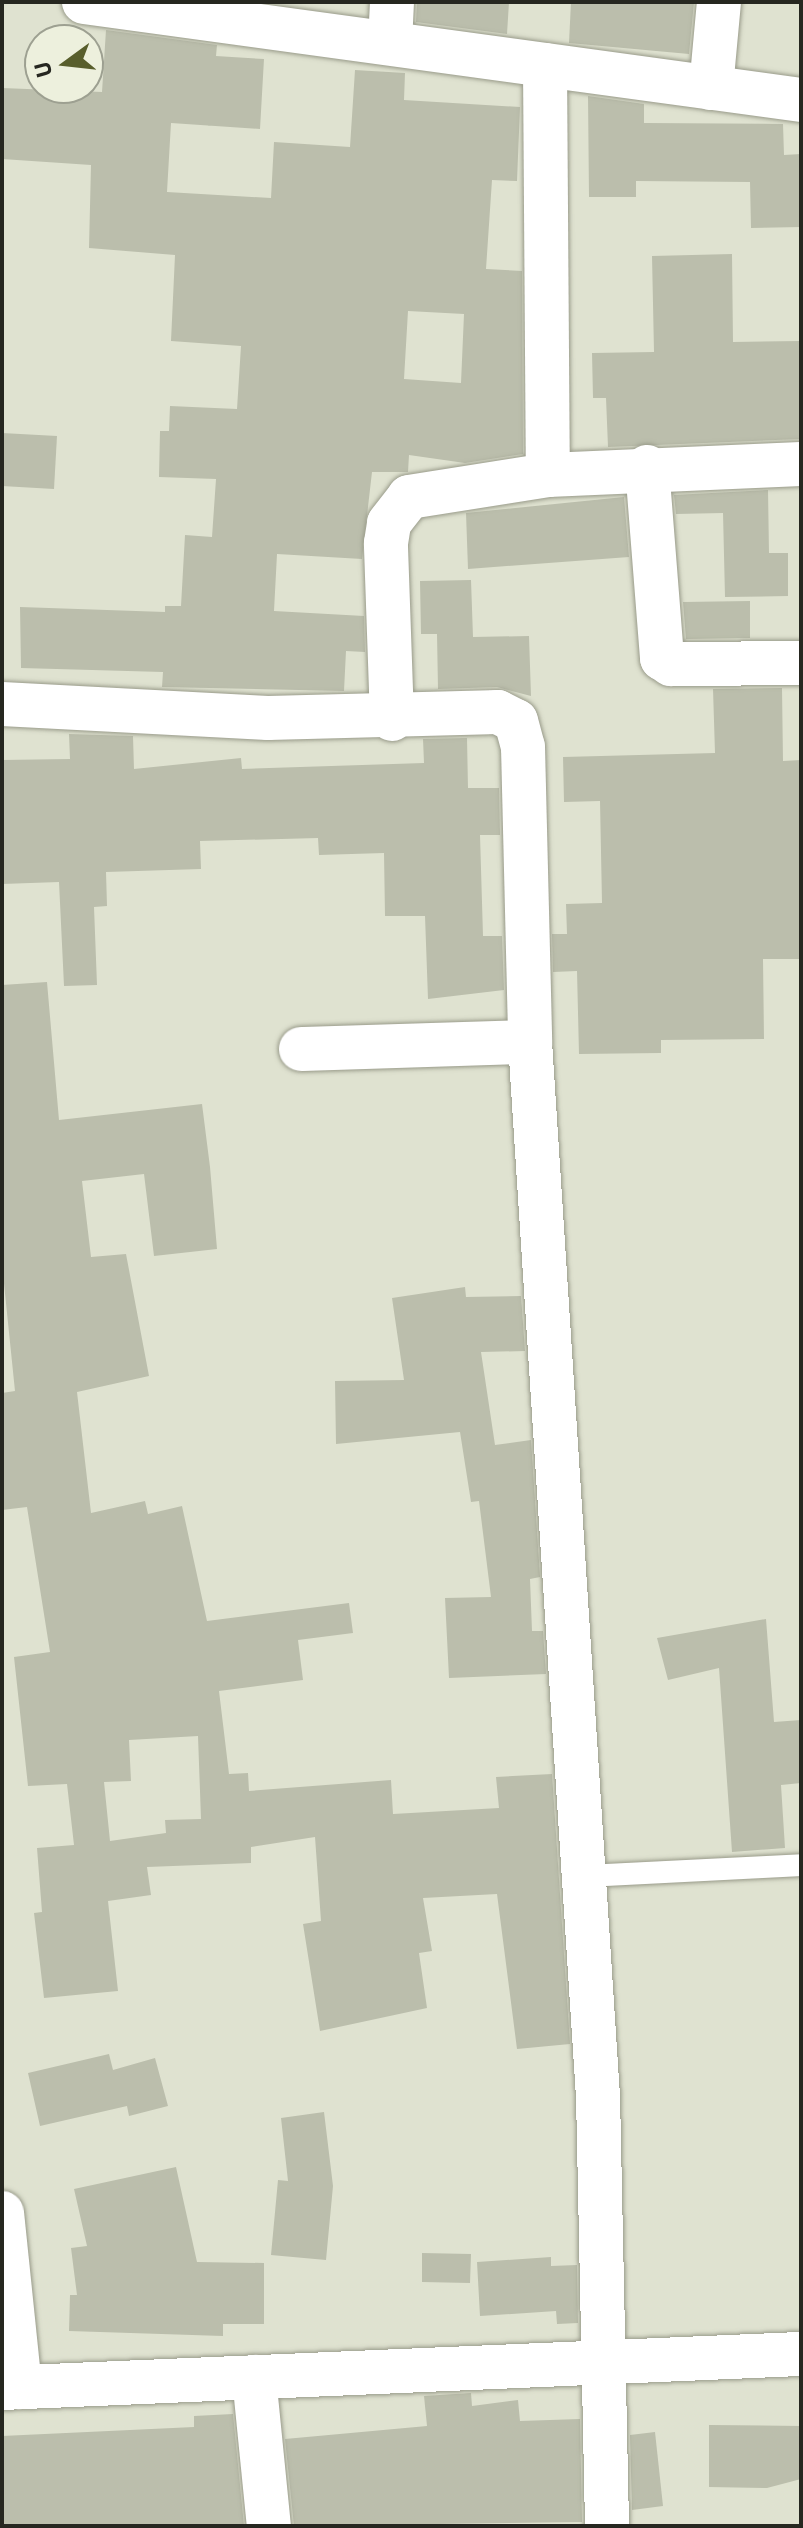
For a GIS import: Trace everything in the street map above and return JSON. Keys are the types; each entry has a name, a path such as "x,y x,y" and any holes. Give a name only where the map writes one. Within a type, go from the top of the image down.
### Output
{"street":[{"path":"84,2 391,22 545,65 801,100"},
{"path":"711,88 719,2"},
{"path":"545,65 548,475"},
{"path":"392,719 386,543 398,507 443,486 647,467 801,464"},
{"path":"647,467 662,658 685,665 801,663"},
{"path":"2,704 392,719 498,712 516,721 523,747 530,1042 587,1876 598,2095 599,2362 607,2526"},
{"path":"301,1049 530,1042"},
{"path":"2,2213 11,2388 801,2354"},
{"path":"254,2377 269,2526"}],"lane":[{"path":"587,1876 801,1865"}],"building":[{"path":"417,2 509,2 507,34 416,22"},
{"path":"571,2 694,2 689,54 569,43"},
{"path":"106,30 217,45 216,56 264,59 260,129 171,123 167,192 271,198 274,142 350,147 355,70 405,73 404,100 520,107 517,181 492,180 486,269 522,271 523,454 465,463 409,455 408,472 372,472 362,559 277,554 274,611 364,616 365,652 346,651 344,691 162,687 163,672 21,668 20,607 165,612 165,606 181,606 185,535 212,537 216,479 159,477 160,431 169,431 170,406 237,409 241,346 171,341 175,255 89,248 91,165 2,159 2,88 24,89 24,104 104,104","holes":["408,311 464,314 461,383 404,379"]},
{"path":"588,96 644,104 644,123 783,124 784,155 801,154 801,227 751,228 750,182 636,181 636,197 589,197"},
{"path":"732,254 733,342 801,341 801,439 608,447 606,398 593,398 592,353 654,352 652,256"},
{"path":"2,433 57,436 54,489 2,486"},
{"path":"768,490 769,553 788,553 788,596 725,597 723,513 676,514 674,495"},
{"path":"624,497 629,557 468,569 466,513"},
{"path":"471,580 473,637 529,636 531,696 497,687 438,689 437,634 421,634 420,581"},
{"path":"750,601 750,638 686,639 683,602"},
{"path":"782,688 783,761 801,760 801,959 763,959 764,1039 661,1040 661,1053 579,1054 577,971 553,972 552,934 567,934 566,904 602,903 600,801 564,802 563,757 715,753 713,689"},
{"path":"69,734 133,736 134,769 241,758 242,769 424,763 423,739 467,738 468,788 499,788 500,835 480,835 483,936 502,936 504,990 428,999 425,916 385,916 384,853 319,855 318,838 200,841 201,869 106,872 107,906 94,907 97,985 64,986 59,882 2,884 2,760 70,759"},
{"path":"47,982 59,1120 202,1104 217,1249 154,1256 144,1174 82,1181 91,1257 126,1254 149,1376 77,1392 91,1513 145,1501 148,1514 182,1506 207,1621 349,1603 353,1633 298,1640 303,1680 219,1691 229,1774 248,1773 249,1791 391,1780 393,1814 499,1808 496,1777 552,1774 570,2044 517,2049 497,1894 423,1898 432,1951 419,1953 427,2008 320,2031 303,1924 321,1921 315,1837 251,1847 251,1863 147,1867 151,1895 108,1901 118,1991 44,1998 34,1913 42,1912 37,1848 74,1845 67,1784 28,1786 14,1657 50,1652 27,1507 2,1510 2,1393 15,1391 2,1264 2,985","holes":["198,1736 201,1819 165,1820 166,1833 110,1841 104,1782 131,1781 129,1740"]},
{"path":"465,1287 466,1297 521,1296 525,1351 481,1352 495,1445 531,1440 540,1577 530,1579 532,1631 543,1631 546,1674 449,1678 445,1598 491,1597 479,1501 471,1502 460,1432 336,1444 335,1381 404,1380 392,1298"},
{"path":"766,1619 774,1722 801,1720 801,1783 781,1785 785,1848 732,1852 719,1668 668,1680 657,1638"},
{"path":"109,2054 113,2070 155,2058 168,2106 129,2116 127,2106 40,2126 28,2073"},
{"path":"324,2112 333,2186 326,2260 271,2255 278,2180 288,2181 281,2118"},
{"path":"176,2167 197,2262 264,2263 264,2324 223,2324 223,2336 69,2331 70,2295 77,2295 71,2248 87,2246 74,2189"},
{"path":"422,2253 471,2254 470,2283 422,2282"},
{"path":"551,2257 551,2266 577,2265 578,2323 557,2324 556,2311 480,2316 477,2262"},
{"path":"471,2393 472,2406 518,2400 520,2421 580,2419 582,2522 294,2526 285,2439 427,2426 424,2396"},
{"path":"233,2414 244,2526 2,2526 2,2436 194,2427 194,2416"},
{"path":"709,2425 801,2426 801,2479 767,2488 709,2487"},
{"path":"655,2432 663,2506 632,2510 630,2435"}]}
